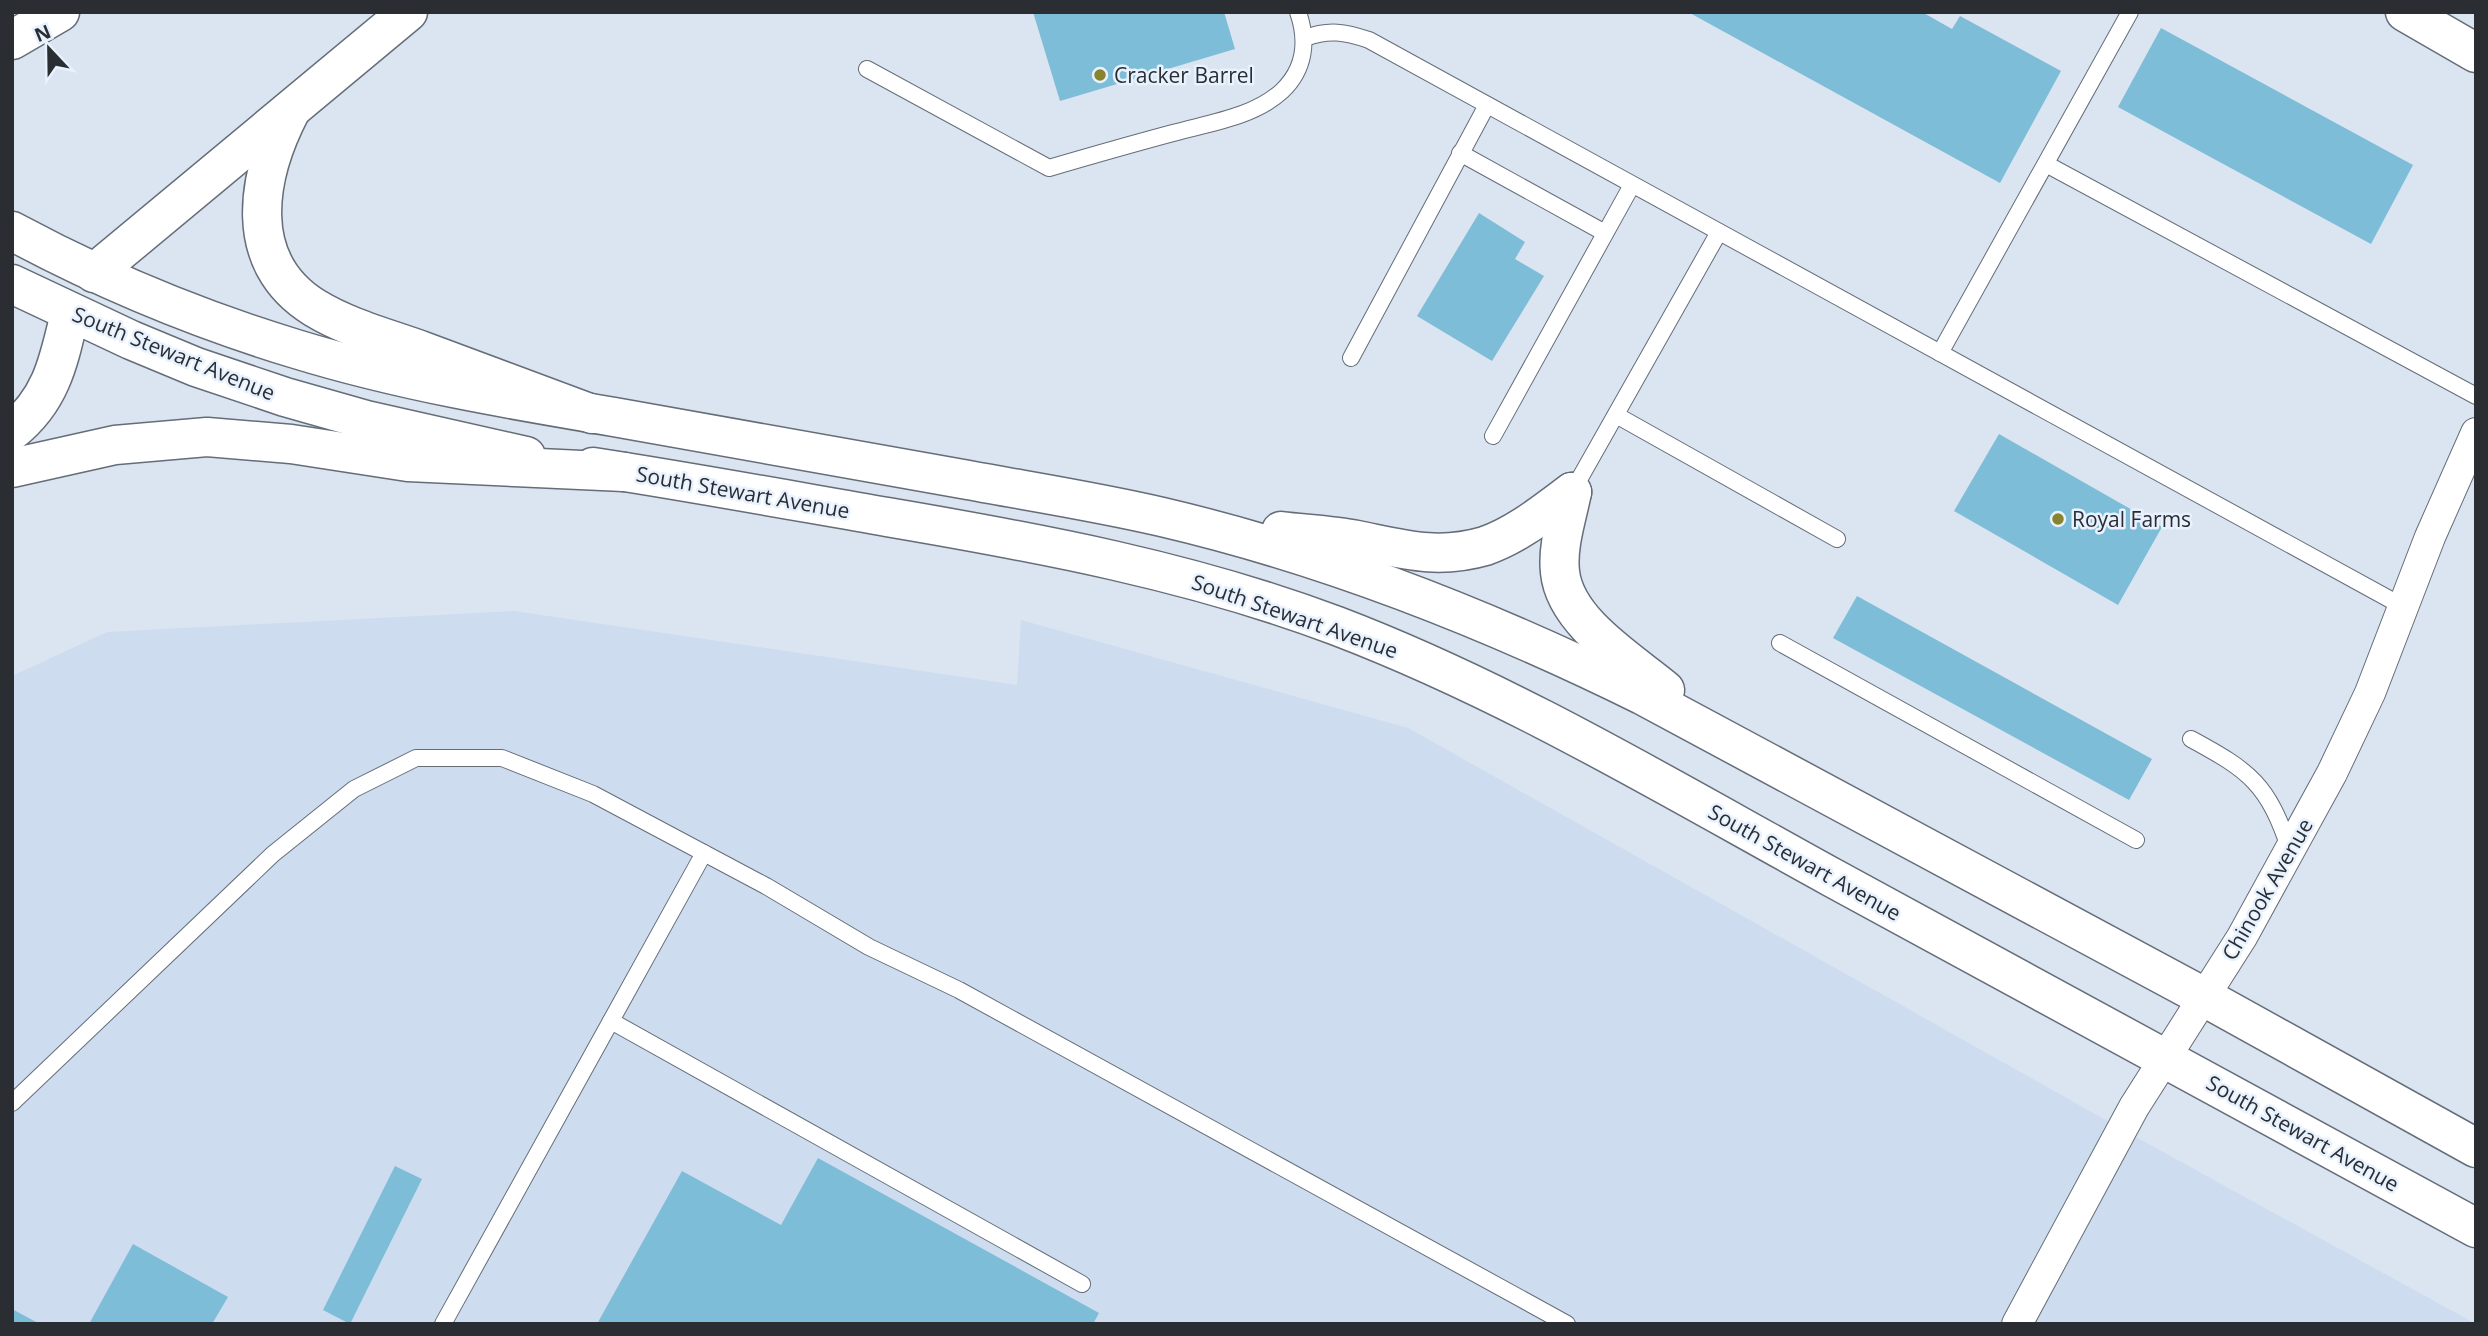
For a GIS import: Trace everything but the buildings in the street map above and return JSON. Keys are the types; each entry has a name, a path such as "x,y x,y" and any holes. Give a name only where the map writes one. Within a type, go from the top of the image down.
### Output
{"main road":[{"path":"12,40 60,12"},
{"path":"12,431 31,414 53,380 70,313 94,273 408,12"},
{"path":"2405,12 2476,53"},
{"path":"291,110 268,163 261,206 262,228 271,257 285,283 316,309 372,334 592,414"},
{"name":"South Stewart Avenue","path":"12,231 94,273 194,314 298,350 432,384 1163,517 1262,543 1453,608 1556,653 1642,695 2204,997 2476,1148"},
{"name":"South Stewart Avenue","path":"12,284 70,313 196,367 366,420 514,454 1018,540 1107,558 1172,573 1338,626 1417,659 1581,739 2476,1228"},
{"path":"12,468 115,445 207,438 291,444 408,462 624,472"},
{"path":"1163,517 1355,539 1421,554 1447,553 1485,545 1507,536 1572,492"},
{"path":"1572,492 1559,570 1563,588 1572,606 1585,623 1731,744"}],"street":[{"name":"Chinook Avenue","path":"2017,1324 2134,1107 2242,937 2332,773 2370,693 2402,606 2476,433"}],"lane":[{"path":"867,69 1049,167 1257,108 1283,90 1294,76 1304,53 1305,38 1298,12"},
{"path":"1940,353 2130,12"},
{"path":"1305,38 1321,32 1337,31 1369,40 2402,606"},
{"path":"1350,358 1487,104"},
{"path":"1460,153 1605,233"},
{"path":"2046,164 2476,396"},
{"path":"1493,436 1632,185"},
{"path":"1572,492 1719,232"},
{"path":"1616,415 1837,539"},
{"path":"1780,643 2136,840"},
{"path":"2191,739 2232,761 2252,777 2273,806 2290,850"},
{"path":"12,1103 273,854 354,789 416,758 502,758 593,794 704,853 869,947 959,990 1567,1324"},
{"path":"443,1324 704,853"},
{"path":"611,1021 1082,1284"}],"shaded area":[{"path":"514,611 1017,685 1021,620 1408,728 2145,1142 2476,1324 12,1324 12,676 107,632"}],"place":[{"name":"Cracker Barrel","path":"1100,75"},
{"name":"Royal Farms","path":"2058,519"}]}
